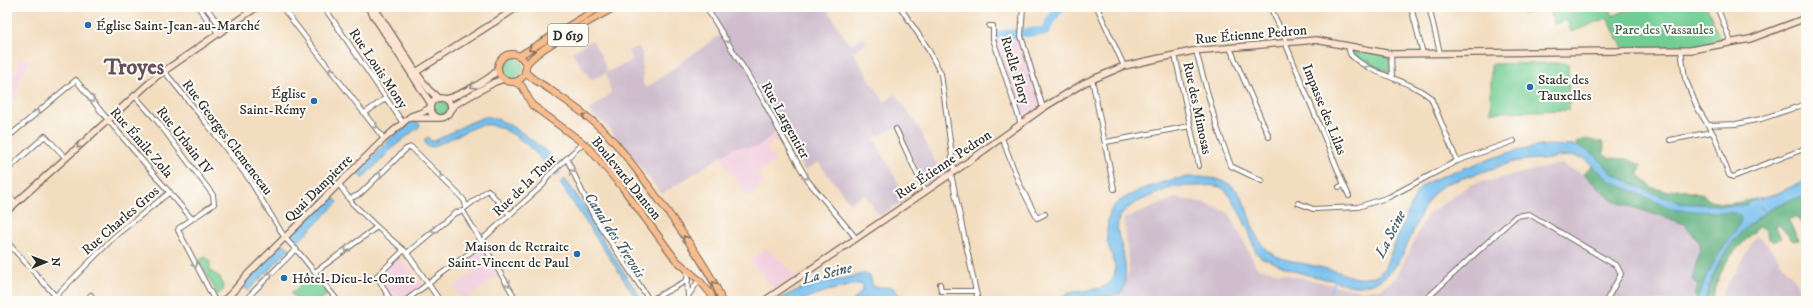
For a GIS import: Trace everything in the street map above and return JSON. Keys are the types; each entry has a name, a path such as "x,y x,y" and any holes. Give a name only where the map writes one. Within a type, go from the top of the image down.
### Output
{"main road":[{"name":"D 619","path":"519,56 600,7"},
{"name":"D 619","path":"525,69 530,59 543,50 615,7"},
{"path":"511,54 519,56 525,69 521,78 514,82 504,79 498,69 500,61 511,54"},
{"name":"Boulevard Danton","path":"525,69 531,78 553,91 605,132 658,198 706,270 722,300"},
{"name":"Boulevard Danton","path":"514,82 522,86 532,105 583,143 622,187 676,260 699,280 711,294 713,301"},
{"path":"699,280 700,276 706,270"}],"street":[{"path":"198,7 218,33"},
{"path":"206,7 224,30"},
{"path":"7,211 134,95 164,70 257,7"},
{"path":"282,7 384,139"},
{"name":"Rue Louis Mony","path":"324,7 404,122"},
{"path":"368,7 430,106 433,115 437,118"},
{"path":"374,7 416,72 429,90 438,98 445,99 455,96 492,76 498,69"},
{"path":"416,72 518,7"},
{"name":"Rue Largentier","path":"706,7 762,98 805,175 856,238"},
{"path":"900,7 927,47 941,74 952,172 978,301"},
{"path":"1023,7 1021,33 1043,108"},
{"path":"1097,7 1124,66"},
{"name":"Impasse des Lilas","path":"1270,7 1286,42 1349,196"},
{"path":"1411,7 1424,54"},
{"path":"1429,7 1440,53"},
{"path":"1717,7 1731,42"},
{"name":"Rue Étienne Pedron","path":"764,301 1002,138 1043,108 1092,79 1124,66 1196,51 1316,40 1391,54 1681,50 1750,39 1806,18"},
{"name":"Ruelle Flory","path":"989,26 993,26 993,38 1021,124"},
{"path":"1349,46 1349,52 1352,57 1422,91 1431,98 1457,161"},
{"path":"1230,48 1270,137"},
{"path":"1681,50 1685,78 1697,107 1709,125 1729,175 1733,177 1806,148"},
{"path":"1196,51 1217,127 1232,166 1262,181"},
{"path":"1391,54 1392,77"},
{"name":"Rue des Mimosas","path":"1175,55 1199,166"},
{"name":"Rue Georges Clemenceau","path":"164,70 249,180 285,238 296,249 338,301"},
{"path":"404,122 413,118 446,117 454,105 495,82 504,79"},
{"path":"1092,79 1106,142 1114,189"},
{"name":"Rue Émile Zola","path":"7,138 76,80 192,219"},
{"name":"Rue Urbain IV","path":"134,95 158,122 213,195 215,200 214,204 192,219"},
{"path":"365,113 386,98"},
{"path":"430,106 438,98"},
{"path":"445,99 449,102 451,109"},
{"path":"1709,125 1736,124 1755,120 1806,104"},
{"name":"Quai Dampierre","path":"230,299 235,287 384,139 412,116 423,112 430,106"},
{"path":"1106,142 1190,126"},
{"path":"896,129 925,191"},
{"path":"1670,140 1712,132"},
{"path":"7,170 45,136 66,158"},
{"path":"1002,138 1019,183 1037,218 1045,214"},
{"path":"1298,203 1313,209 1358,207 1389,197 1457,161 1514,141"},
{"name":"Rue de la Tour","path":"405,301 482,243 485,238 544,184 551,173 583,143"},
{"path":"349,199 360,194 406,149 412,148 464,200 464,209 482,243 517,301"},
{"path":"567,159 570,170 594,217 609,242 650,301 688,280"},
{"path":"339,184 349,199 376,227 406,251 440,301"},
{"path":"1339,187 1344,185"},
{"path":"391,301 377,276 406,251 455,213 464,209 488,190 510,215"},
{"name":"Rue Charles Gros","path":"51,301 115,236 170,192"},
{"path":"7,193 16,203"},
{"path":"1424,301 1516,216 1530,214 1617,266 1621,274 1606,301"},
{"path":"192,219 178,230 214,298 218,301"},
{"path":"315,272 376,227"},
{"path":"7,242 60,301"},
{"path":"244,301 296,249"},
{"path":"687,270 688,298"},
{"path":"688,298 699,280"},
{"path":"940,284 941,291 975,291"},
{"path":"85,301 91,295"},
{"path":"222,301 230,299"}],"shaded area":[{"path":"719,7 826,7 848,43 852,44 863,37 867,43 853,52 884,102 896,94 920,130 941,174 926,184 897,127 874,138 906,198 880,216 864,194 850,203 818,162 805,171 780,129 757,147 736,147 662,194 609,128 588,111 611,93 606,73 591,80 572,52 592,40 602,57 607,72 633,60 628,51 638,46 642,53 643,84 646,88 720,35 713,11"},
{"path":"1017,35 1040,103 1020,120 994,39 995,36"},
{"path":"21,57 30,61 17,82 22,85 14,93 19,95 7,106 7,63 11,64 10,69 15,72"},
{"path":"776,133 779,139 766,147 775,161 758,173 764,182 757,186 758,190 748,197 720,157 736,146 757,147"},
{"path":"1561,164 1583,174 1613,201 1685,224 1701,245 1692,279 1698,286 1701,301 1079,301 1110,296 1125,286 1129,271 1124,219 1175,198 1201,202 1229,213 1257,268 1361,291 1381,289 1396,278 1427,215 1470,185"},
{"path":"1756,236 1767,244 1806,295 1806,301 1718,301"},
{"path":"767,248 795,275 774,289 750,260"},
{"path":"484,250 487,256 486,257 499,276 463,301 453,287 475,271 468,259"},
{"path":"397,259 401,259 422,284 422,286 403,301 393,301 380,279 385,271"}],"green space":[{"name":"Parc des Vassaules","path":"1521,7 1609,7 1613,16 1634,7 1707,7 1721,42 1675,50 1624,50 1607,18 1571,32 1567,20 1554,24 1548,8 1523,14"},
{"path":"1353,48 1385,55 1389,59 1390,70 1387,72 1353,55 1351,50"},
{"path":"512,57 520,60 523,68 520,76 512,79 504,76 501,68 504,60"},
{"name":"Stade des Tauxelles","path":"1568,63 1569,110 1491,112 1491,64"},
{"path":"438,101 444,101 448,105 448,111 444,115 438,115 434,111 434,105"},
{"path":"1584,139 1602,142 1604,147 1603,154 1610,158 1627,159 1641,165 1639,175 1653,188 1667,191 1677,189 1704,195 1710,201 1729,204 1756,199 1745,205 1730,206 1680,203 1645,190 1613,174 1595,155 1577,146 1576,143"},
{"path":"1593,165 1610,181 1675,210 1735,213 1740,216 1741,219 1739,225 1705,279 1697,300 1694,293 1698,286 1692,279 1701,245 1685,224 1613,201 1583,174"},
{"path":"1800,197 1806,197 1806,227 1796,218 1788,219 1799,240 1793,241 1778,224 1776,227 1781,238 1774,242 1768,238 1766,231 1758,227 1726,262 1717,282 1712,301 1705,301 1712,279 1722,258 1739,235 1773,208"},
{"path":"206,257 210,262 210,271 220,277 224,289 218,295 199,260"},
{"path":"312,275 328,294 319,301 298,301 291,293"}],"water":[{"path":"484,117 502,121 523,134 559,162 557,165 560,172 554,176 540,158 521,140 510,132 499,127 488,125 477,126 433,147 427,146 424,140 428,137 431,141 435,141"},
{"path":"412,121 418,122 420,126 396,145 362,179 360,175 356,173 390,139"},
{"path":"1546,145 1577,146 1595,155 1613,174 1645,190 1680,203 1730,206 1745,205 1756,199 1776,194 1806,180 1806,197 1792,199 1765,212 1760,206 1764,213 1735,239 1713,274 1705,301 1697,301 1705,279 1716,259 1739,225 1741,219 1740,216 1735,213 1675,210 1610,181 1584,158 1572,156 1513,162 1445,184 1432,196 1423,210 1401,258 1391,271 1378,281 1360,286 1349,285 1302,273 1262,257 1255,250 1250,234 1238,210 1222,188 1216,186 1179,187 1168,189 1138,202 1123,212 1120,216 1118,223 1118,236 1122,248 1126,275 1122,291 1117,294 1100,298 1054,301 1070,293 1093,290 1109,284 1112,280 1115,269 1107,236 1108,221 1111,210 1118,202 1126,197 1156,185 1186,177 1203,177 1228,183 1237,191 1243,201 1256,235 1263,246 1272,254 1291,261 1335,271 1352,277 1363,278 1379,275 1385,267 1416,194 1422,186 1430,181 1455,171 1511,152"},
{"path":"565,179 583,204 607,247 643,301 638,301 560,183"},
{"path":"332,196 338,202 297,243 290,236"},
{"path":"283,243 290,249 248,291 242,284"},
{"path":"864,274 870,276 873,287 892,287 905,301 853,301 863,289 863,285 858,284 827,291 799,301 774,301 807,286"}],"waterway":[{"path":"997,35 1046,31 1050,21 1059,9 1057,7"},
{"path":"1327,301 1335,281"}],"place":[{"name":"Église Saint-Jean-au-Marché","path":"88,25"},
{"name":"Stade des Tauxelles","path":"1530,87"},
{"name":"Église Saint-Rémy","path":"314,101"},
{"name":"Maison de Retraite Saint-Vincent de Paul","path":"577,254"},
{"name":"Hôtel-Dieu-le-Comte","path":"284,278"}],"district":[{"name":"Troyes","path":"134,66"}],"water label":[{"name":"La Seine","path":"1390,234"},
{"name":"Canal des Trevois","path":"615,235"},
{"name":"La Seine","path":"827,273"}]}
